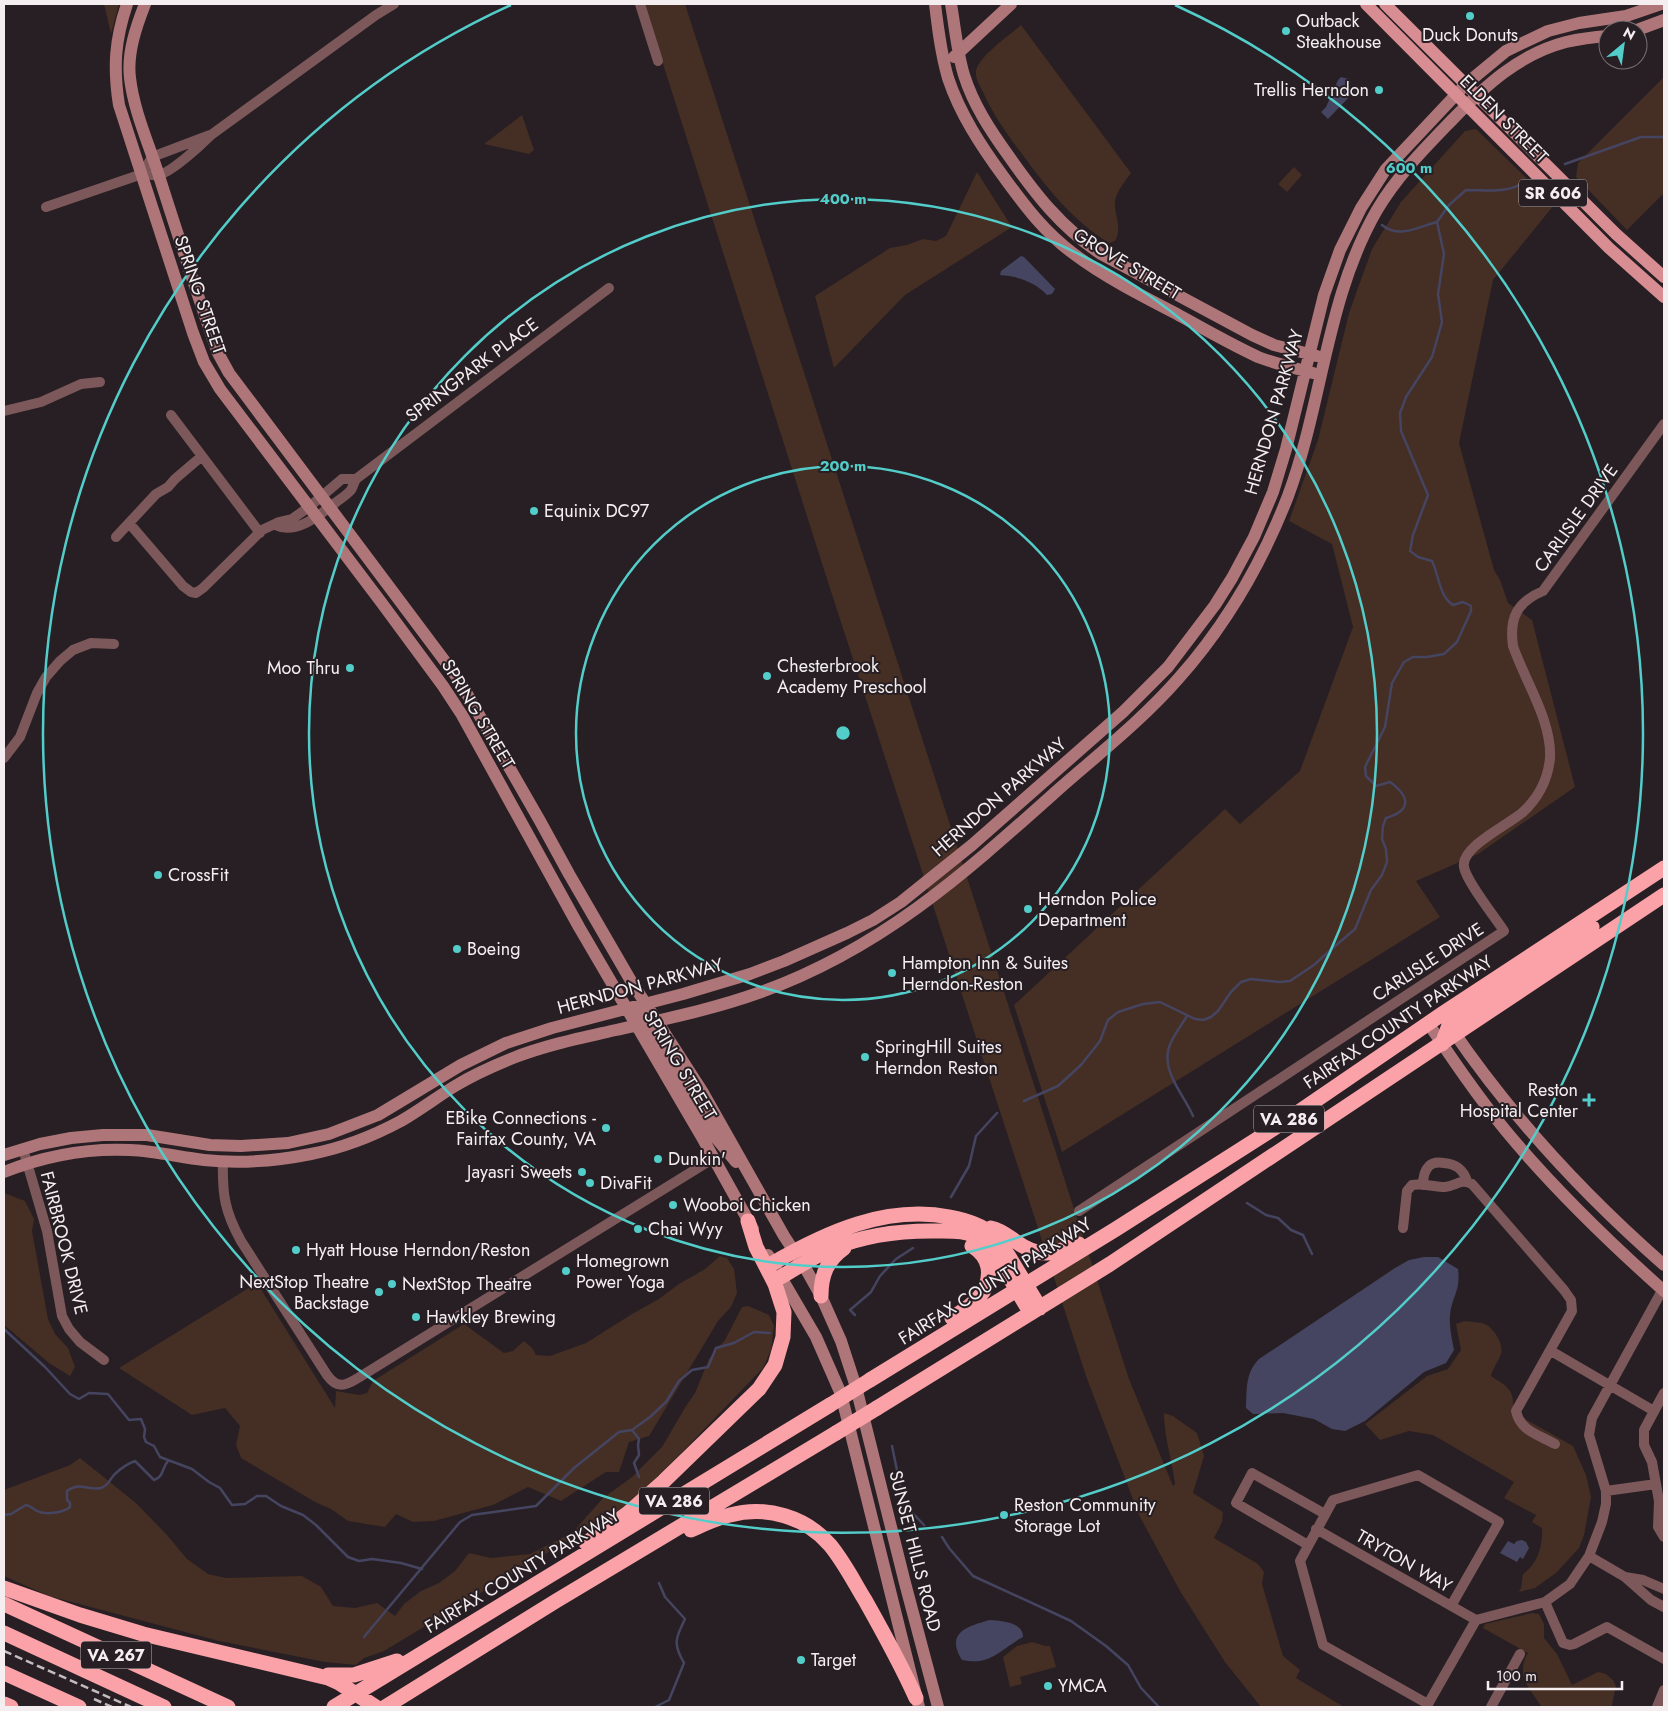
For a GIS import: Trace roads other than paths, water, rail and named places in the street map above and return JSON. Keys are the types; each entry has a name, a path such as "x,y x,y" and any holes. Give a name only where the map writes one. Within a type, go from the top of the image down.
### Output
{"highway":[{"path":"1556,939 1664,857"},
{"name":"FAIRFAX COUNTY PARKWAY","path":"385,1707 556,1601 877,1408 1110,1264 1226,1189 1442,1044 1449,1025 1556,939 1664,868"},
{"path":"1449,1025 1611,915 1618,909 1626,894"},
{"name":"FAIRFAX COUNTY PARKWAY","path":"334,1707 1116,1230 1295,1115 1428,1023 1449,1025 1568,959 1664,896"},
{"path":"1568,959 1664,906"},
{"path":"773,1263 846,1227 873,1219 900,1215 945,1216 966,1220 1003,1232 1028,1250 1048,1254 1116,1230"},
{"path":"538,1583 585,1544 642,1502 751,1396 771,1372 781,1346 784,1312 775,1284 756,1247 748,1221"},
{"path":"981,1226 996,1237 1021,1287 1035,1310"},
{"path":"911,1355 946,1322 977,1300 984,1291 988,1280 987,1265 977,1249 966,1242 931,1231"},
{"path":"781,1277 832,1249 856,1241 896,1232 964,1232 981,1240 1021,1287"},
{"path":"821,1296 822,1277 829,1262 837,1253 856,1241"},
{"path":"639,1552 708,1522 739,1513 775,1514 801,1522 824,1539 836,1553 898,1657 918,1703"},
{"path":"4,1588 80,1615 143,1634 320,1675 334,1680 376,1707"},
{"name":"VA 267","path":"4,1604 228,1707"},
{"path":"4,1633 164,1707"},
{"path":"320,1675 363,1673 427,1650"},
{"path":"4,1673 79,1707"},
{"path":"4,1704 12,1707"}],"main road":[{"name":"SPRING STREET","path":"127,4 115,53 116,88 124,122 187,317 204,362 220,389 462,714 522,825 636,1007 720,1121 754,1183 821,1296 847,1357 860,1403"},
{"name":"SPRING STREET","path":"145,4 134,33 130,56 130,76 138,113 152,157 220,358 233,379 460,680 569,874 748,1221 823,1351 836,1380 846,1412"},
{"name":"GROVE STREET","path":"935,4 944,65 971,130 1032,215 1058,242 1089,265 1198,326 1258,356 1320,375"},
{"name":"GROVE STREET","path":"951,4 954,33 964,75 980,113 992,134 1040,200 1066,228 1080,240 1139,275 1239,329 1274,345 1324,358"},
{"path":"944,65 959,54 1011,4"},
{"name":"ELDEN STREET","path":"1366,4 1609,248 1664,297"},
{"name":"ELDEN STREET","path":"1385,4 1616,234 1664,277"},
{"name":"HERNDON PARKWAY","path":"4,1155 71,1138 117,1134 154,1136 225,1146 271,1144 316,1137 355,1125 378,1115 461,1065 506,1043 726,982 768,967 817,947 877,917 907,897 972,845 1135,700 1168,667 1198,628 1232,578 1254,537 1282,465 1309,354 1330,280 1346,237 1361,208 1386,169 1466,84 1506,51 1548,31 1579,23 1626,16 1661,4"},
{"path":"1648,26 1664,20"},
{"name":"HERNDON PARKWAY","path":"4,1172 27,1163 71,1154 111,1150 157,1152 223,1161 252,1162 285,1159 346,1145 396,1124 458,1084 502,1063 560,1043 728,1002 783,984 835,960 893,926 989,852 1161,697 1185,672 1214,636 1261,557 1292,482 1302,453 1343,286 1360,243 1375,213 1402,174 1494,79 1518,61 1539,52 1572,41 1598,37"},
{"path":"1428,1023 1484,1103 1526,1155 1607,1240 1664,1289"},
{"path":"1449,1025 1512,1110 1545,1150 1620,1225 1664,1265"},
{"name":"SUNSET HILLS ROAD","path":"860,1403 938,1707"},
{"name":"SUNSET HILLS ROAD","path":"846,1412 918,1703"}],"street":[{"path":"46,207 142,174 158,175 196,150 211,135 394,4"},
{"path":"640,4 658,61"},
{"path":"142,174 152,157 211,135"},
{"name":"SPRINGPARK PLACE","path":"129,523 183,586 196,593 260,532 279,522 313,512 326,502 350,490 356,479 609,288"},
{"path":"4,411 41,402 81,384 100,382"},
{"path":"171,415 260,532"},
{"name":"CARLISLE DRIVE","path":"1080,1211 1504,931 1468,877 1463,865 1466,855 1474,846 1522,812 1533,801 1541,790 1550,761 1547,731 1514,646 1515,616 1523,602 1530,596 1543,590 1664,424"},
{"path":"116,537 156,494 168,487 202,456"},
{"path":"4,758 20,737 46,677 60,661 73,650 91,643 114,644"},
{"name":"FAIRBROOK DRIVE","path":"23,1149 47,1231 62,1316 74,1336 104,1360"},
{"path":"223,1161 223,1189 229,1219 327,1375 332,1382 341,1386 347,1385 714,1158"},
{"path":"1423,1185 1425,1171 1436,1162 1453,1163 1464,1174 1466,1181"},
{"path":"1403,1228 1407,1191 1412,1185 1445,1187 1466,1181 1472,1184 1564,1290 1571,1300 1572,1311 1516,1411 1518,1420 1523,1427 1555,1444"},
{"path":"1451,1606 1499,1522 1418,1475 1333,1500 1300,1561 1323,1645 1428,1706 1476,1620 1545,1602 1570,1584 1588,1556 1602,1522 1606,1504 1606,1491 1589,1435 1592,1418 1664,1289"},
{"path":"1550,1351 1654,1411"},
{"path":"1664,1393 1644,1430 1644,1445 1652,1462 1659,1501 1658,1527 1664,1537"},
{"path":"1308,1545 1236,1503 1252,1473 1325,1514"},
{"path":"1606,1491 1656,1484"},
{"name":"TRYTON WAY","path":"1316,1529 1476,1620"},
{"path":"1588,1556 1625,1576 1651,1600 1664,1607"},
{"path":"1625,1576 1643,1580 1664,1589"},
{"path":"1545,1602 1563,1643 1574,1644 1607,1627 1664,1658"},
{"path":"1491,1707 1520,1654"},
{"path":"1658,1707 1664,1690"}],"water":[{"path":"1341,77 1349,79 1351,82 1348,85 1355,91 1328,119 1321,112 1326,107"},
{"path":"1021,256 1055,289 1052,294 1047,295 1025,280 1000,275 1001,271"},
{"path":"1438,1257 1458,1269 1458,1283 1450,1315 1454,1350 1446,1363 1424,1372 1365,1421 1345,1431 1332,1429 1314,1419 1283,1413 1253,1414 1246,1408 1249,1376 1254,1364 1259,1359 1395,1268 1409,1260"},
{"path":"1522,1540 1526,1542 1529,1548 1523,1559 1520,1557 1517,1562 1500,1553 1508,1541 1514,1544"},
{"path":"990,1620 1016,1625 1020,1628 1023,1637 988,1659 980,1661 962,1660 957,1651 957,1637 967,1628"}],"waterway":[{"path":"1565,164 1641,137 1664,137"},
{"path":"1024,1101 1058,1086 1081,1065 1100,1041 1108,1020 1118,1012 1143,1004 1160,1002 1195,1019 1203,1020 1211,1017 1218,1011 1231,992 1241,982 1251,979 1280,982 1290,981 1314,965 1355,929 1371,890 1382,875 1387,862 1386,849 1382,839 1386,818 1401,811 1405,802 1401,792 1390,782 1376,786 1366,776 1365,767 1385,727 1392,683 1404,662 1413,657 1444,654 1457,642 1471,611 1471,606 1463,602 1453,605 1448,601 1442,591 1432,561 1418,557 1410,551 1413,535 1428,495 1401,431 1400,413 1406,397 1432,357 1442,322 1438,294 1444,254 1437,222 1449,205 1466,190 1505,190 1527,181"},
{"path":"1382,225 1388,229 1402,232 1437,222"},
{"path":"1187,1016 1171,1042 1168,1060 1172,1077 1193,1116"},
{"path":"951,1197 969,1166 976,1136 997,1113"},
{"path":"1247,1203 1266,1215 1278,1218 1291,1230 1303,1235 1312,1254"},
{"path":"855,1315 850,1310 871,1292 880,1276 896,1259 913,1248"},
{"path":"4,1329 45,1367 70,1394 79,1399 89,1393 108,1394 129,1420 141,1419 145,1429 144,1437 146,1442 154,1446 160,1457 192,1469 220,1488 232,1505 245,1504 257,1496 266,1496 281,1506 303,1515 316,1525 348,1557 359,1561 372,1559 401,1563 422,1569"},
{"path":"364,1637 460,1522 472,1515 536,1506 574,1468 619,1432 632,1430 650,1417 666,1402 679,1381 692,1370 708,1367 716,1348 734,1343 754,1332 770,1333"},
{"path":"632,1430 639,1439 639,1455 634,1463 639,1477"},
{"path":"892,1446 904,1504 924,1525"},
{"path":"4,1515 11,1514 26,1505 45,1513 63,1511 70,1507 70,1503 67,1500 67,1491 72,1488 80,1486 96,1489 104,1487 120,1470 135,1461 154,1480 160,1477 168,1461"},
{"path":"942,1537 973,1576 1071,1621 1106,1646 1128,1665 1141,1688 1159,1707"},
{"path":"655,1707 669,1700 684,1663 678,1651 677,1637 685,1619 665,1597 659,1583"}],"railway":[{"path":"4,1651 131,1707"},
{"path":"94,1699 112,1707"}],"place":[{"name":"Duck Donuts","path":"1470,16"},
{"name":"Outback Steakhouse","path":"1286,31"},
{"name":"Trellis Herndon","path":"1379,90"},
{"name":"Equinix DC97","path":"534,511"},
{"name":"Moo Thru","path":"350,668"},
{"name":"Chesterbrook Academy Preschool","path":"767,676"},
{"name":"CrossFit","path":"158,875"},
{"name":"Herndon Police Department","path":"1028,909"},
{"name":"Boeing","path":"457,949"},
{"name":"Hampton Inn & Suites Herndon-Reston","path":"892,973"},
{"name":"SpringHill Suites Herndon Reston","path":"865,1057"},
{"name":"Reston Hospital Center","path":"1589,1100"},
{"name":"EBike Connections - Fairfax County, VA","path":"606,1128"},
{"name":"Dunkin'","path":"658,1159"},
{"name":"Jayasri Sweets","path":"582,1172"},
{"name":"DivaFit","path":"590,1183"},
{"name":"Wooboi Chicken","path":"673,1205"},
{"name":"Chai Wyy","path":"638,1229"},
{"name":"Hyatt House Herndon/Reston","path":"296,1250"},
{"name":"Homegrown Power Yoga","path":"566,1271"},
{"name":"NextStop Theatre","path":"392,1284"},
{"name":"NextStop Theatre Backstage","path":"379,1292"},
{"name":"Hawkley Brewing","path":"416,1317"},
{"name":"Reston Community Storage Lot","path":"1004,1515"},
{"name":"Target","path":"801,1660"},
{"name":"YMCA","path":"1048,1686"}]}
